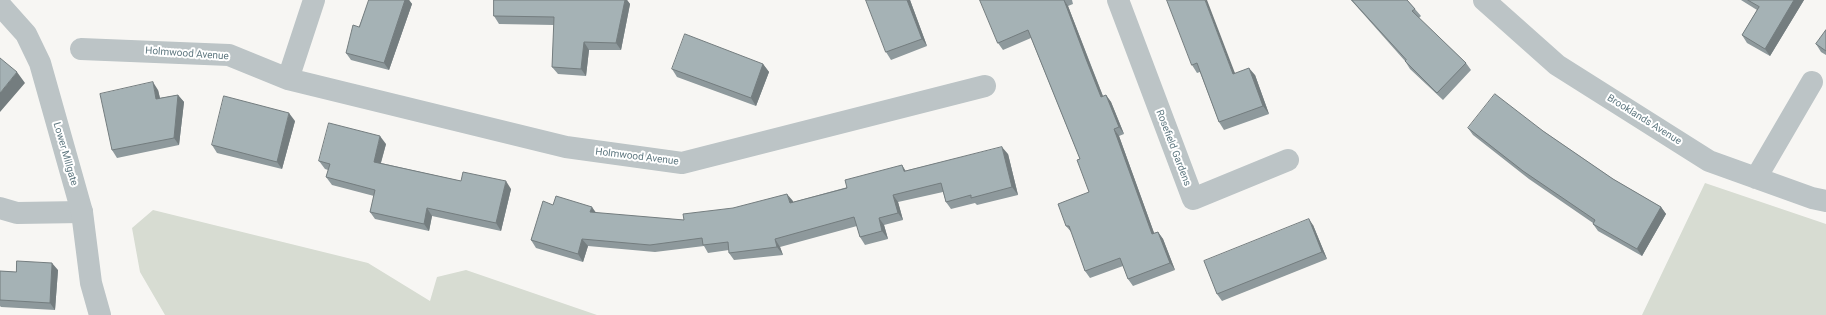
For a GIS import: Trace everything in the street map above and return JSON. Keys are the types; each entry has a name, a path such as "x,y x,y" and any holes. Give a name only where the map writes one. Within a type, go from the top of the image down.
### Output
{"street":[{"path":"288,79 314,0"},
{"name":"Rosefield Gardens","path":"1118,0 1193,199 1288,160"},
{"name":"Brooklands Avenue","path":"1484,0 1557,65 1709,161 1812,198 1826,201"},
{"name":"Lower Millgate","path":"3,4 26,34 40,63 82,212 91,283 100,315"},
{"name":"Holmwood Avenue","path":"81,49 229,55 288,79 566,148 682,163 985,86"},
{"path":"1756,178 1812,82"},
{"path":"0,208 17,213 82,212"}],"shaded area":[{"path":"1705,183 1826,224 1826,315 1642,315"},
{"path":"153,210 368,263 430,301 437,277 466,270 597,315 165,315 140,272 132,228"}],"building":[{"path":"369,0 405,0 384,63 346,53 353,25 359,27"},
{"path":"494,0 625,0 616,43 584,42 581,69 552,67 554,17 494,16"},
{"path":"866,0 907,0 922,39 886,52"},
{"path":"980,0 1064,0 1101,97 1106,95 1119,127 1114,129 1152,234 1158,232 1170,263 1128,279 1120,258 1085,271 1069,226 1066,226 1058,204 1089,192 1077,160 1080,159 1028,30 998,43"},
{"path":"1167,0 1205,0 1233,74 1249,68 1263,106 1219,122 1197,63 1192,65"},
{"path":"1352,0 1407,0 1415,9 1412,11 1466,63 1437,93 1405,61 1406,60"},
{"path":"1748,0 1794,0 1765,49 1742,35 1759,7"},
{"path":"1826,30 1826,51 1816,44"},
{"path":"685,34 763,64 751,98 672,69"},
{"path":"0,58 17,72 0,93"},
{"path":"153,82 156,99 178,95 174,138 112,150 100,94"},
{"path":"1495,94 1543,131 1613,179 1661,207 1637,249 1593,224 1595,220 1523,171 1468,128"},
{"path":"224,96 289,113 277,162 212,145"},
{"path":"329,123 380,136 374,162 461,181 463,172 506,181 496,223 427,208 424,224 370,212 375,190 326,177 330,164 319,161"},
{"path":"1002,147 1012,187 971,198 971,195 946,202 941,183 893,195 898,213 879,218 882,231 860,237 854,217 775,239 777,247 729,253 728,242 703,245 702,238 650,245 582,239 578,254 531,240 543,201 553,205 556,196 592,207 590,212 684,220 683,214 733,208 787,194 790,203 847,188 845,180 902,165 904,171"},
{"path":"1309,219 1322,252 1217,294 1204,261"},
{"path":"17,261 52,263 50,303 0,300 0,271 16,272"}]}
